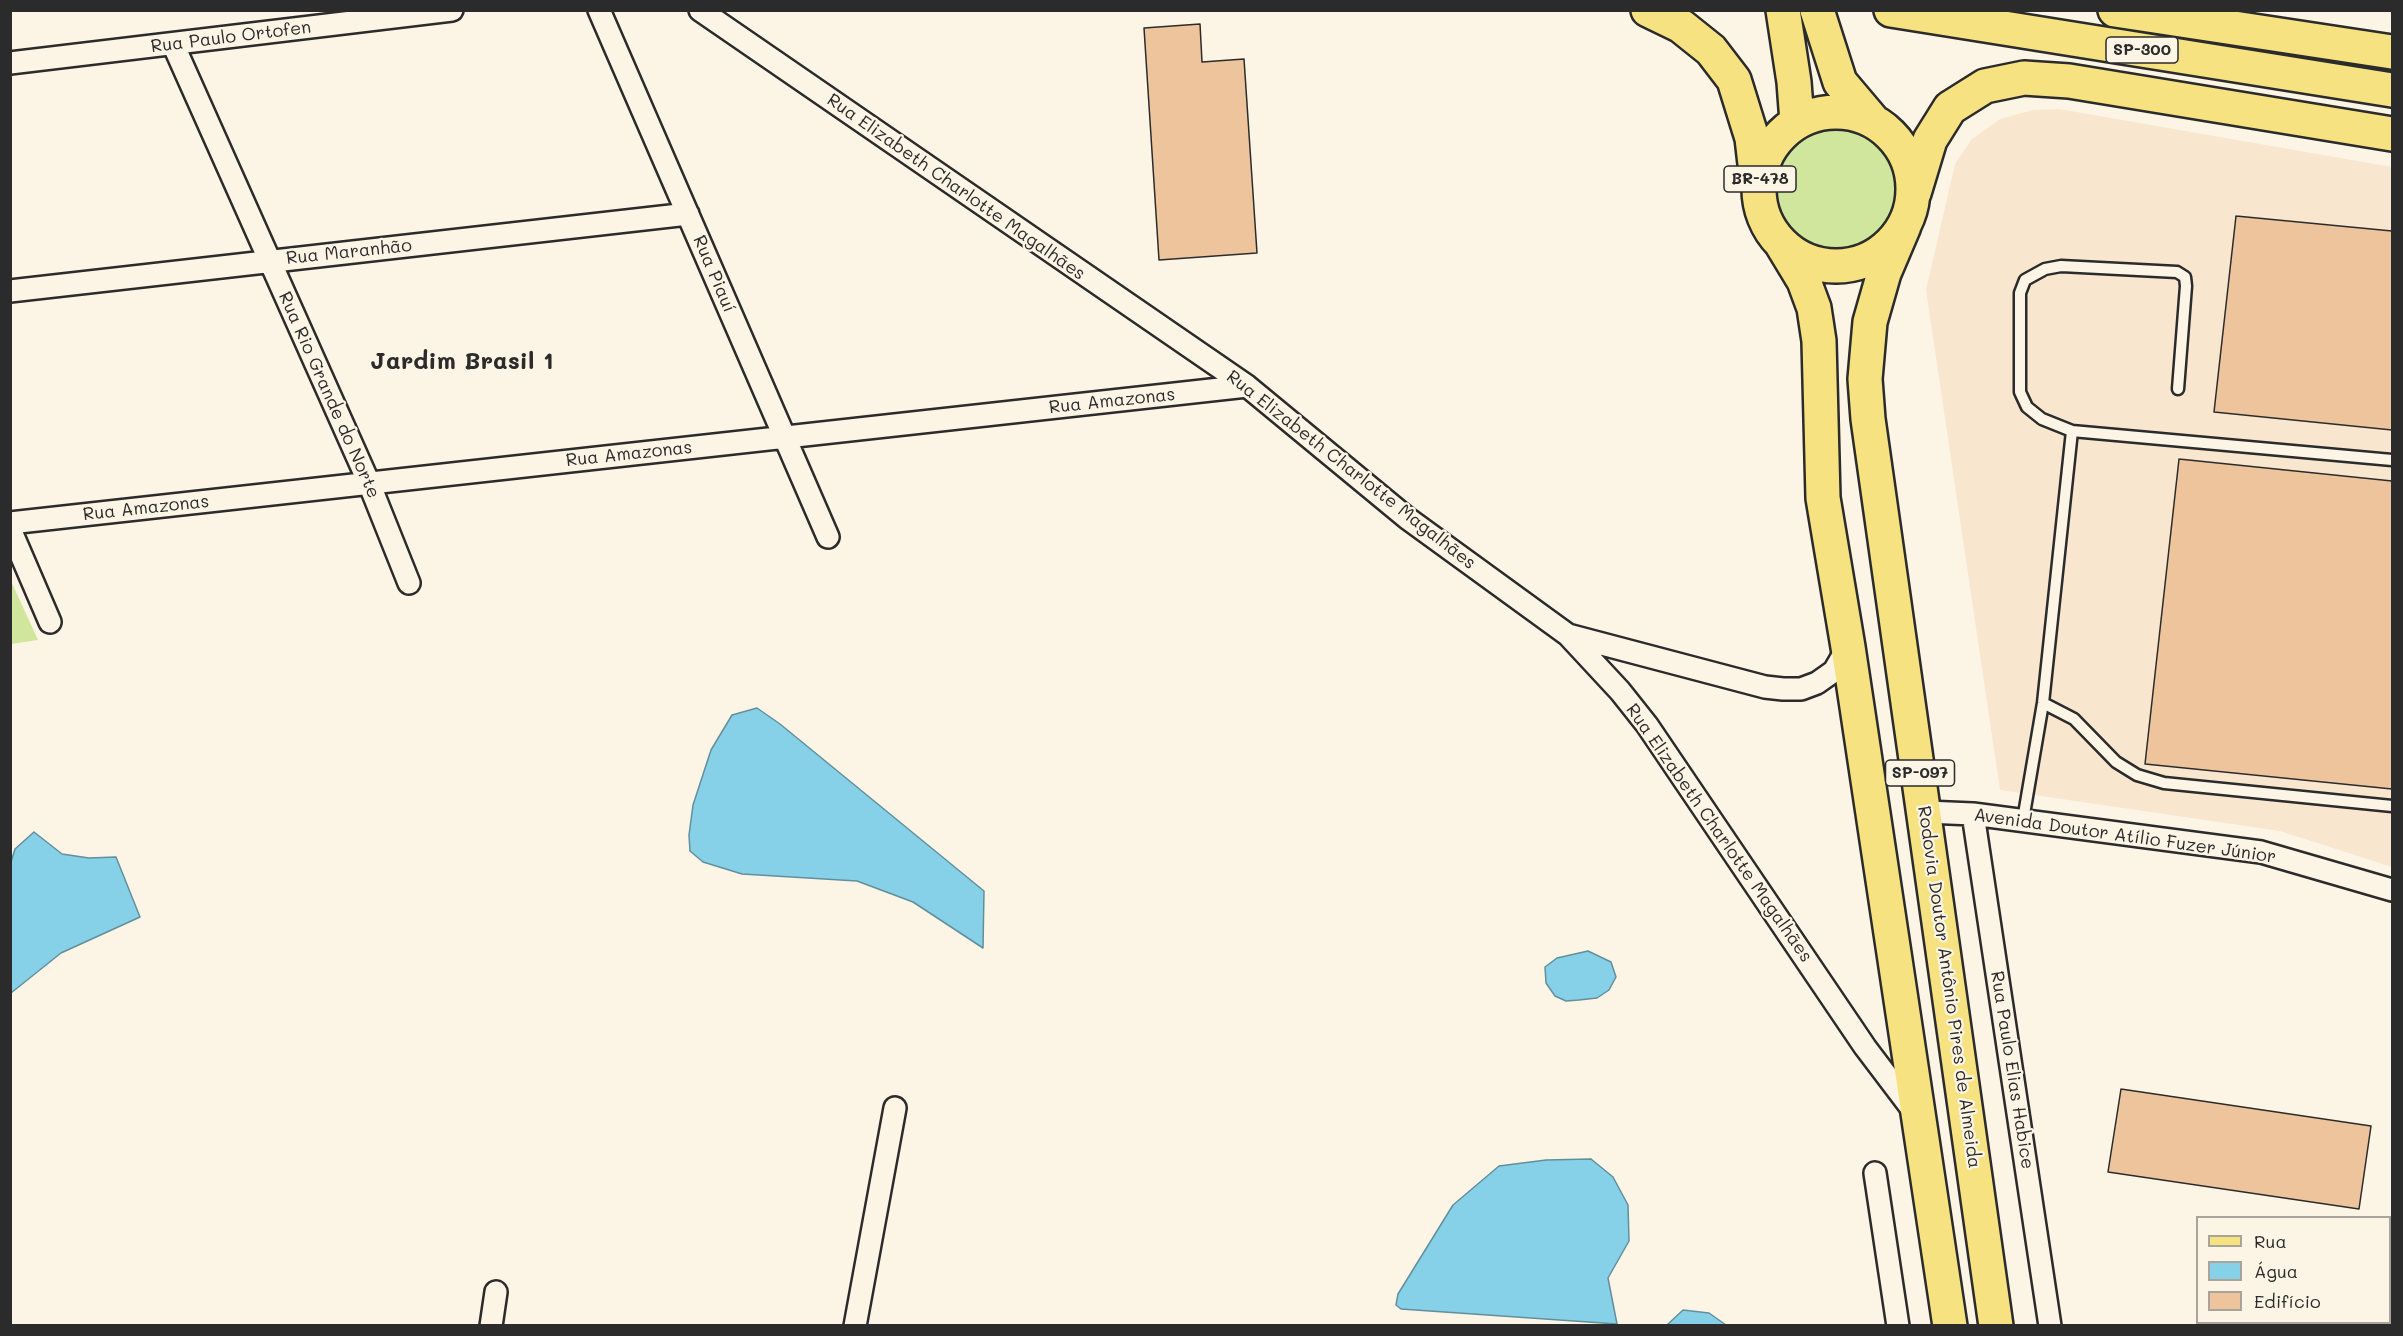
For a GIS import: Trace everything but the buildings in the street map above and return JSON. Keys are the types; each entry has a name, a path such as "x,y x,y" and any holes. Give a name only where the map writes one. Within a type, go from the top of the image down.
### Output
{"main road":[{"path":"1648,10 1681,26 1711,50 1734,80 1752,138 1759,195"},
{"name":"SP-300","path":"1891,10 2392,90"},
{"name":"SP-300","path":"2115,10 2392,52"},
{"path":"1820,21 1840,82 1873,121 1891,134 1904,151 1912,171 1914,193"},
{"path":"1786,23 1797,122 1821,113 1848,112 1873,121"},
{"path":"1782,243 1801,257 1823,265 1847,265 1870,258 1890,245 1904,226 1930,140 1950,108 1985,86 2024,78 2069,81 2392,134"},
{"name":"BR-478","path":"1782,243 1766,221 1759,195 1760,174 1767,154 1780,136 1797,122"},
{"name":"Rodovia Doutor Antônio Pires de Almeida","path":"1904,226 1876,298 1868,338 1865,379 1874,465 1926,812 1996,1326"},
{"name":"SP-097","path":"1782,243 1804,280 1814,308 1819,341 1823,498 1848,646 1950,1326"}],"street":[{"name":"Rua Paulo Ortofen","path":"10,63 452,10"},
{"name":"Rua Piauí","path":"599,10 828,537"},
{"name":"Rua Elizabeth Charlotte Magalhães","path":"700,10 1247,386 1407,518 1568,635 1620,691 1647,725 1865,1047 1918,1116"},
{"name":"Rua Rio Grande do Norte","path":"172,44 369,483 409,583"},
{"name":"Rua Maranhão","path":"10,291 688,214"},
{"name":"Rua Amazonas","path":"10,523 1247,386"},
{"path":"10,529 50,622"},
{"path":"1568,635 1731,678 1783,689 1800,689 1817,683 1834,671 1848,646"},
{"name":"Avenida Doutor Atílio Fuzer Júnior","path":"1926,812 2023,819 2260,852 2392,890"},
{"name":"Rua Paulo Elias Habice","path":"1973,814 2050,1326"},
{"path":"855,1326 895,1108"},
{"path":"1875,1173 1898,1326"},
{"path":"491,1326 496,1293"}],"lane":[{"path":"2178,389 2185,278 2176,272 2061,266 2045,269 2025,280 2020,293 2020,392 2027,407 2042,419 2072,431 2392,460"},
{"path":"2023,819 2043,703 2072,431"},
{"path":"2043,703 2074,719 2116,762 2137,775 2164,783 2392,806"}],"shaded area":[{"path":"2059,109 2392,167 2392,867 2280,831 2000,790 1926,290 1955,164 1972,139 2000,119 2033,110"}],"green space":[{"path":"1837,125 1861,130 1881,144 1895,164 1900,188 1895,212 1881,232 1861,246 1837,251 1813,246 1793,232 1779,212 1774,188 1779,164 1793,144 1813,130"},
{"path":"11,581 38,640 11,644"}],"water":[{"path":"757,708 780,724 984,891 983,948 913,902 857,881 742,874 703,862 690,851 689,835 693,805 711,750 732,715"},
{"path":"34,832 62,854 89,858 116,857 140,917 61,953 11,993 11,862 15,849"},
{"path":"1588,951 1611,962 1616,977 1609,990 1597,998 1566,1001 1555,996 1546,983 1545,967 1557,958"},
{"path":"1591,1159 1613,1177 1628,1205 1629,1241 1608,1278 1617,1324 1401,1309 1396,1305 1398,1294 1453,1205 1499,1166 1546,1160"},
{"path":"1683,1310 1709,1313 1726,1325 1667,1325"}],"district":[{"name":"Jardim Brasil 1","path":"462,362"}]}
